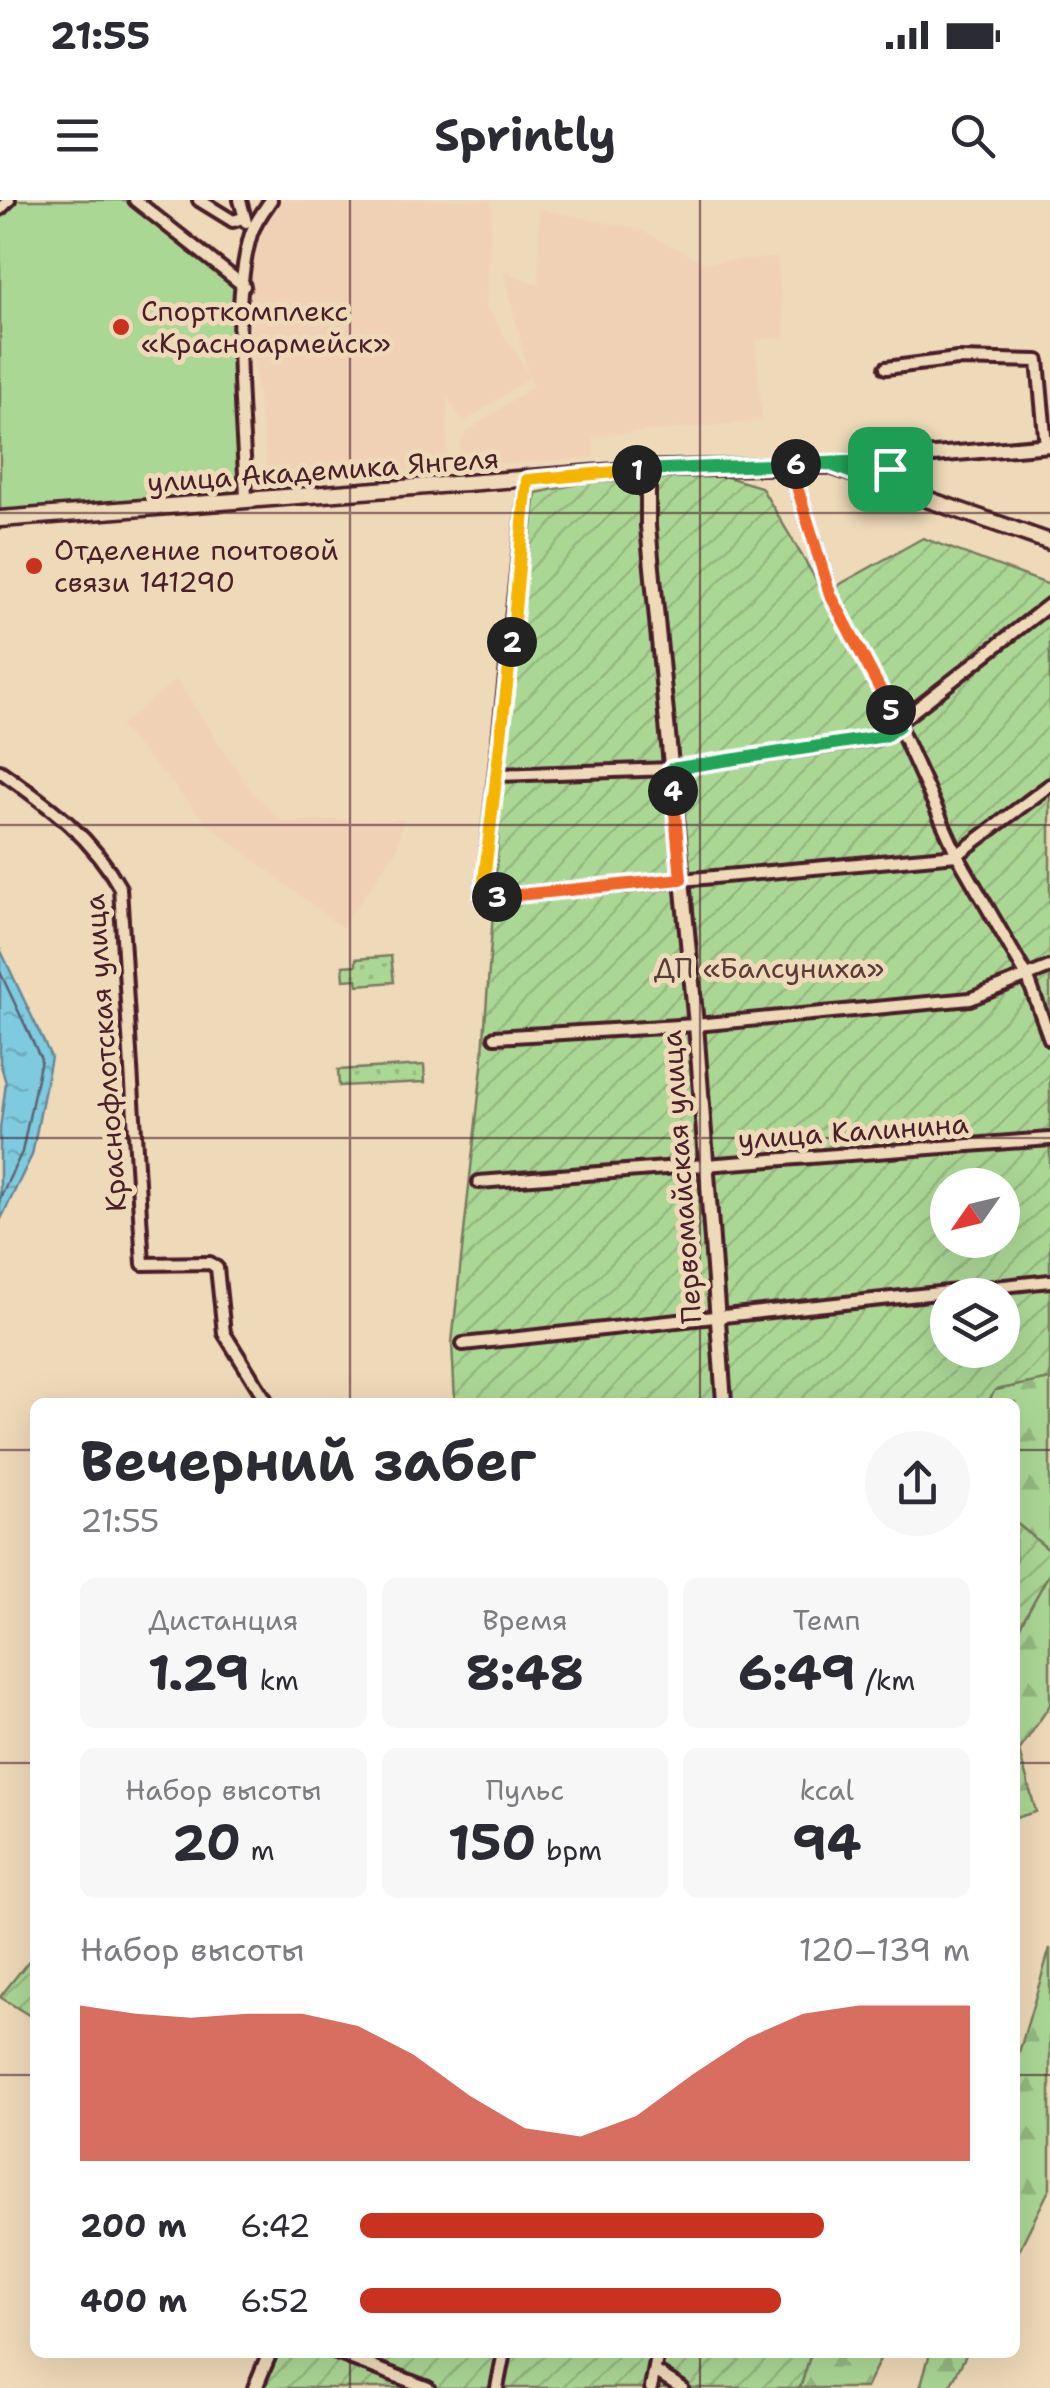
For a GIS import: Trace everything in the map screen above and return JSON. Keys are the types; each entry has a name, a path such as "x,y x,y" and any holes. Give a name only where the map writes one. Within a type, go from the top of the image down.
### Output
{"main road":[{"name":"улица Академика Янгеля","path":"0,519 648,469 828,464"},
{"path":"828,464 1050,542"}],"street":[{"path":"0,209 9,200"},
{"path":"136,200 244,286"},
{"path":"198,200 233,221 244,218"},
{"path":"240,200 251,232"},
{"path":"246,500 244,286 251,232 271,200"},
{"path":"828,464 1048,446 1038,361 957,359 886,368"},
{"path":"897,490 889,476 898,460"},
{"path":"790,464 830,594 899,726 957,854 1028,978 1050,1039"},
{"name":"Первомайская улица","path":"648,469 648,526 696,1025 724,1398"},
{"path":"527,480 482,898 957,854 1050,784"},
{"path":"498,776 671,769 879,738 1050,604"},
{"name":"Краснофлотская улица","path":"0,772 73,823 104,859 120,888 144,1264 210,1262 217,1268 224,1333 265,1398"},
{"path":"496,1036 696,1025 970,998 1050,967"},
{"name":"улица Калинина","path":"479,1182 1050,1139"},
{"path":"463,1344 1050,1281"},
{"path":"255,2388 268,2358"},
{"path":"350,2358 428,2388"},
{"path":"496,2388 503,2358"},
{"path":"651,2388 657,2358"},
{"path":"655,2371 682,2388"}],"shaded area":[{"path":"277,200 492,200 486,306 528,373 504,271 539,286 539,209 640,230 704,263 777,258 785,337 755,340 762,421 593,436 593,458 460,466 460,444 467,432 533,386 530,377 464,422 447,397 447,466 440,470 269,480 254,364 248,267 259,225"},
{"path":"176,679 251,791 283,822 404,819 396,851 342,928 209,825 120,726"}],"green space":[{"name":"Спорткомплекс «Красноармейск»","path":"9,200 135,200 244,286 241,369 246,500 0,519 0,209"},
{"name":"ДП «Балсуниха»","path":"697,468 761,487 824,593 923,538 1050,585 1050,1379 995,1390 990,1398 455,1398 452,1343 482,1067 503,774 536,493 648,469"},
{"path":"391,956 394,982 358,985 357,979 344,980 343,966 356,965 356,959"},
{"path":"424,1065 425,1082 339,1086 338,1070"},
{"path":"1050,1379 1050,1551 1020,1526 1020,1398 990,1398 994,1390"},
{"path":"1020,1526 1050,1551 1050,1572 1020,1626"},
{"path":"1050,1572 1050,1705 1020,1750 1020,1626"},
{"path":"1020,1755 1036,1812 1020,1817"},
{"path":"1050,1948 1050,2188 1020,2248 1020,2049"},
{"path":"30,1959 30,2016 0,1997"},
{"path":"274,2358 809,2358 800,2388 260,2388"},
{"path":"809,2358 881,2358 866,2388 800,2388"},
{"path":"929,2358 964,2358 949,2388 920,2388"}],"water":[{"path":"0,949 51,1057 32,1155 0,1221 0,1129 6,1083 0,1062"}],"place":[{"name":"Спорткомплекс «Красноармейск»","path":"121,327"},
{"name":"Отделение почтовой связи 141290","path":"34,566"}],"route":[{"path":"898,460 890,469 889,476 897,490 828,464 790,464 830,594 899,726 879,738 671,769 681,879 482,898 527,480 648,469 898,460"}]}
